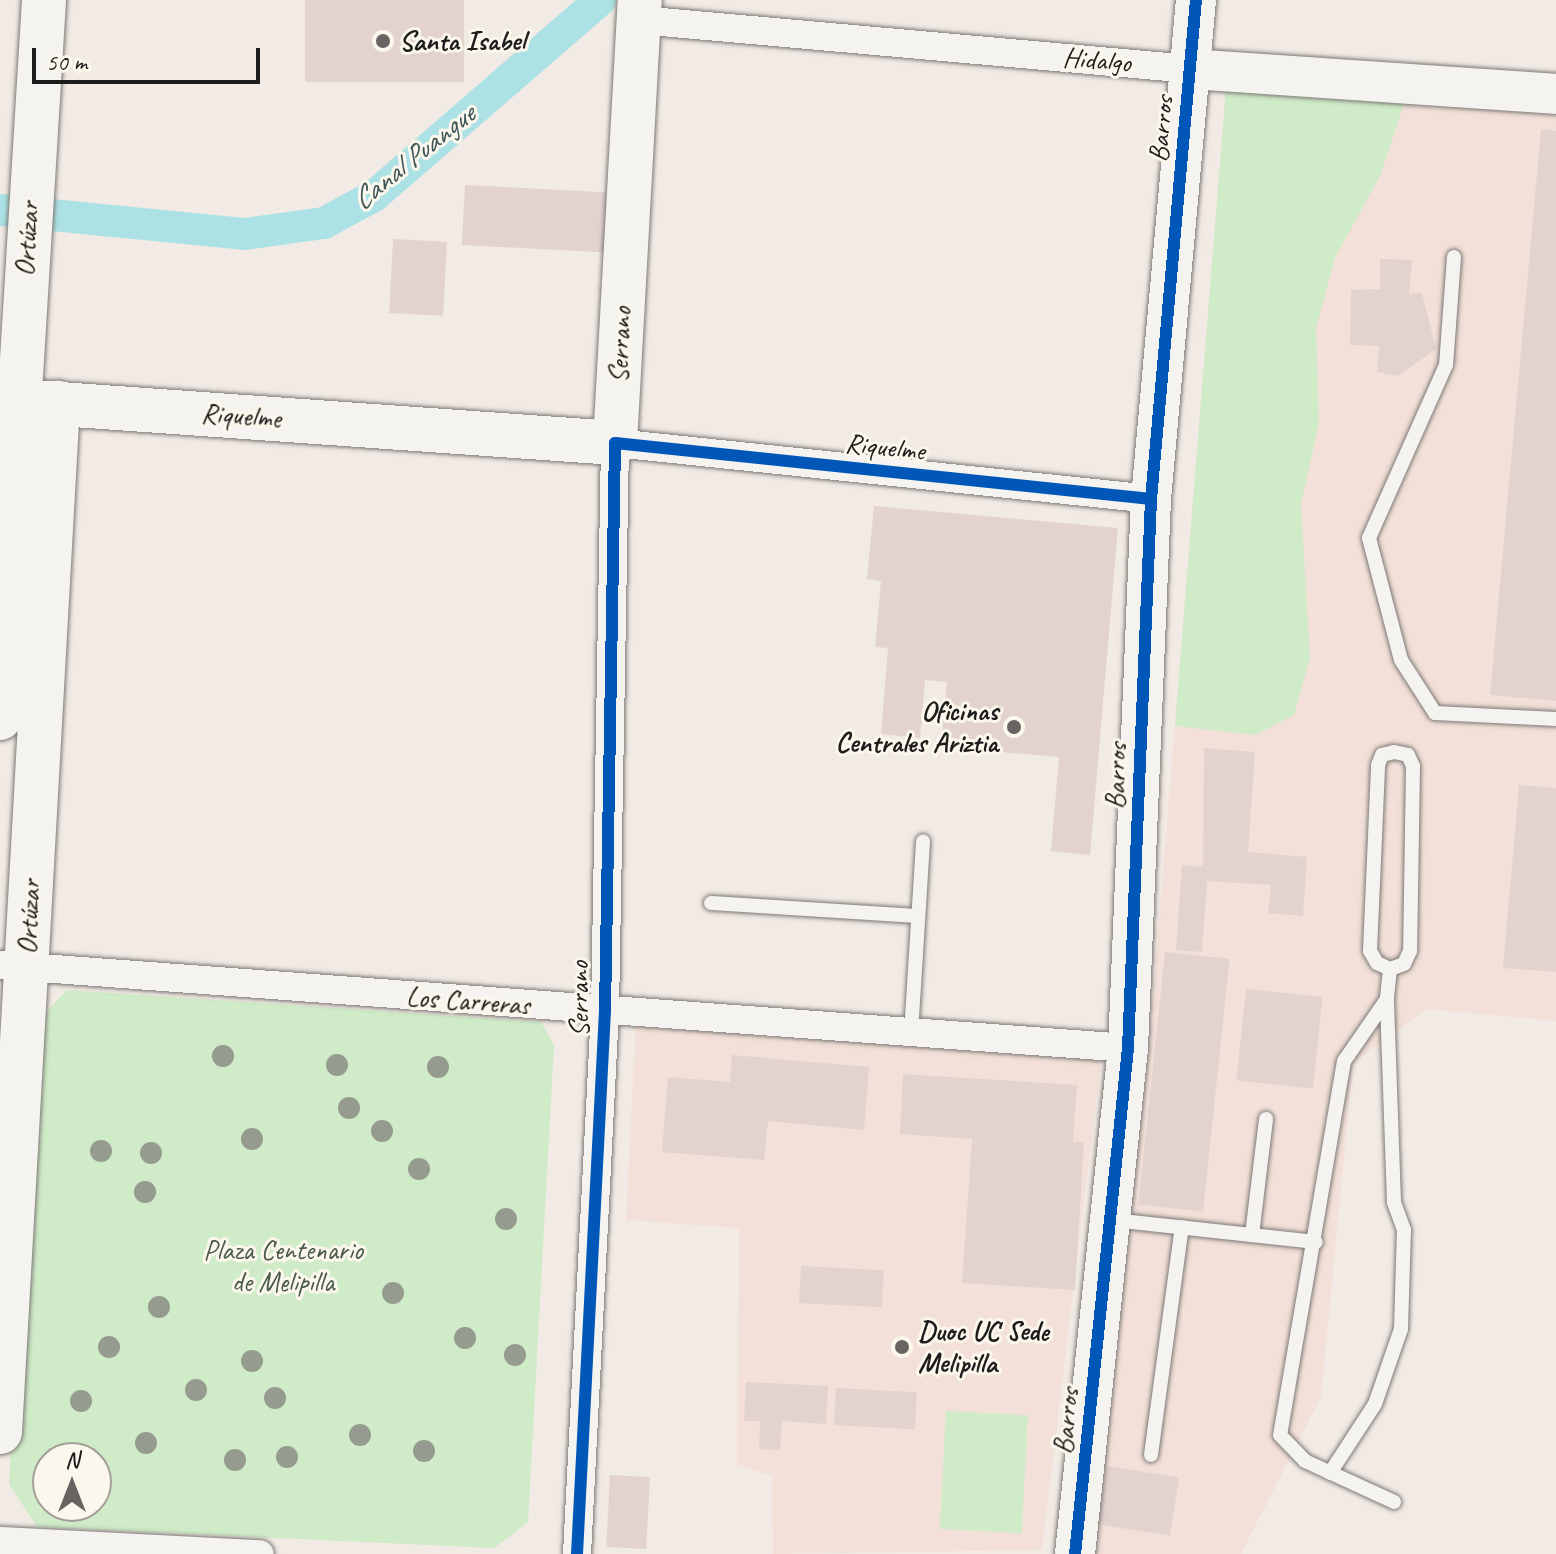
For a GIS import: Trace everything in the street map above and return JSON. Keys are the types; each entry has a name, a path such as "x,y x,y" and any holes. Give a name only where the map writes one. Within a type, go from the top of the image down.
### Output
{"main road":[{"name":"Ortúzar","path":"0,1432 29,210 44,0"},
{"name":"Serrano","path":"615,443 640,10"},
{"name":"Ortúzar","path":"0,718 25,401"},
{"name":"Riquelme","path":"25,401 615,443"}],"street":[{"name":"Barros","path":"1075,1554 1128,1048 1151,499 1196,0"},
{"name":"Hidalgo","path":"640,10 1190,69 1556,94"},
{"name":"Riquelme","path":"615,443 1151,499"},
{"name":"Serrano","path":"577,1554 605,1011 602,975 615,443"},
{"name":"Los Carreras","path":"13,967 1128,1048"},
{"path":"0,1541 260,1554"}],"lane":[{"path":"1454,257 1446,365 1369,538 1401,660 1435,713 1556,719"},
{"path":"1394,752 1408,755 1413,766 1411,905 1410,951 1404,964 1390,969 1377,963 1370,951 1378,765 1382,755 1394,752"},
{"path":"911,1033 923,841"},
{"path":"711,903 918,916"},
{"path":"1330,1473 1375,1404 1401,1329 1404,1230 1394,1202 1387,999 1390,969"},
{"path":"1387,999 1344,1061 1316,1242 1280,1435 1305,1461 1394,1502"},
{"path":"1252,1235 1266,1119"},
{"path":"1112,1220 1316,1242"},
{"path":"1151,1455 1182,1227"}],"shaded area":[{"path":"1227,76 1556,99 1556,1021 1427,1009 1353,1063 1321,1397 1241,1554 1085,1554 1151,1023"},
{"name":"Duoc UC Sede Melipilla","path":"636,1023 1102,1051 1042,1550 773,1554 772,1475 737,1466 739,1228 626,1220"}],"green space":[{"path":"1227,76 1410,86 1380,176 1335,258 1316,328 1319,423 1301,504 1310,658 1294,715 1255,735 1175,726"},
{"name":"Plaza Centenario de Melipilla","path":"67,990 541,1022 554,1045 528,1522 494,1548 37,1527 34,1522 112,1522 112,1442 32,1442 32,1519 9,1484 38,1020"},
{"path":"946,1411 1028,1415 1022,1533 940,1529"}],"building":[{"name":"Santa Isabel","path":"305,0 464,0 464,82 305,82"},
{"path":"1541,129 1556,131 1556,701 1490,695"},
{"path":"465,185 614,193 611,253 462,245"},
{"path":"393,239 447,242 443,316 389,313"},
{"path":"1380,259 1412,260 1409,294 1422,293 1436,349 1398,376 1377,372 1379,346 1350,345 1351,290 1380,289"},
{"path":"874,506 1118,528 1090,855 1051,851 1059,757 941,747 947,682 925,680 920,738 881,734 888,648 875,647 881,581 867,579"},
{"path":"1204,748 1255,752 1248,852 1307,857 1303,916 1268,913 1271,885 1207,881 1202,952 1176,950 1182,865 1203,867"},
{"path":"1519,785 1556,788 1556,972 1503,968"},
{"path":"1165,952 1230,959 1203,1211 1138,1205"},
{"path":"1246,989 1323,997 1313,1089 1236,1080"},
{"path":"732,1055 869,1067 864,1130 768,1121 764,1160 662,1152 668,1077 730,1082"},
{"path":"903,1074 1077,1085 1073,1142 1084,1142 1075,1290 962,1283 972,1139 900,1134"},
{"path":"801,1266 884,1270 882,1307 799,1303"},
{"path":"746,1382 828,1386 826,1424 782,1421 780,1450 759,1449 760,1421 744,1421"},
{"path":"836,1388 917,1392 915,1429 834,1425"},
{"path":"1107,1466 1179,1477 1170,1536 1098,1524"},
{"path":"610,1475 650,1477 646,1549 606,1547"}],"waterway":[{"name":"Canal Puangue","path":"0,210 244,234 324,223 374,196 600,0"}],"cycle path":[{"path":"1075,1554 1128,1048 1151,499 1196,0"},
{"path":"577,1554 605,1011 615,443 1151,499"}],"place":[{"name":"Santa Isabel","path":"383,41"},
{"name":"Oficinas Centrales Ariztia","path":"1014,727"},
{"name":"Duoc UC Sede Melipilla","path":"902,1347"}]}
